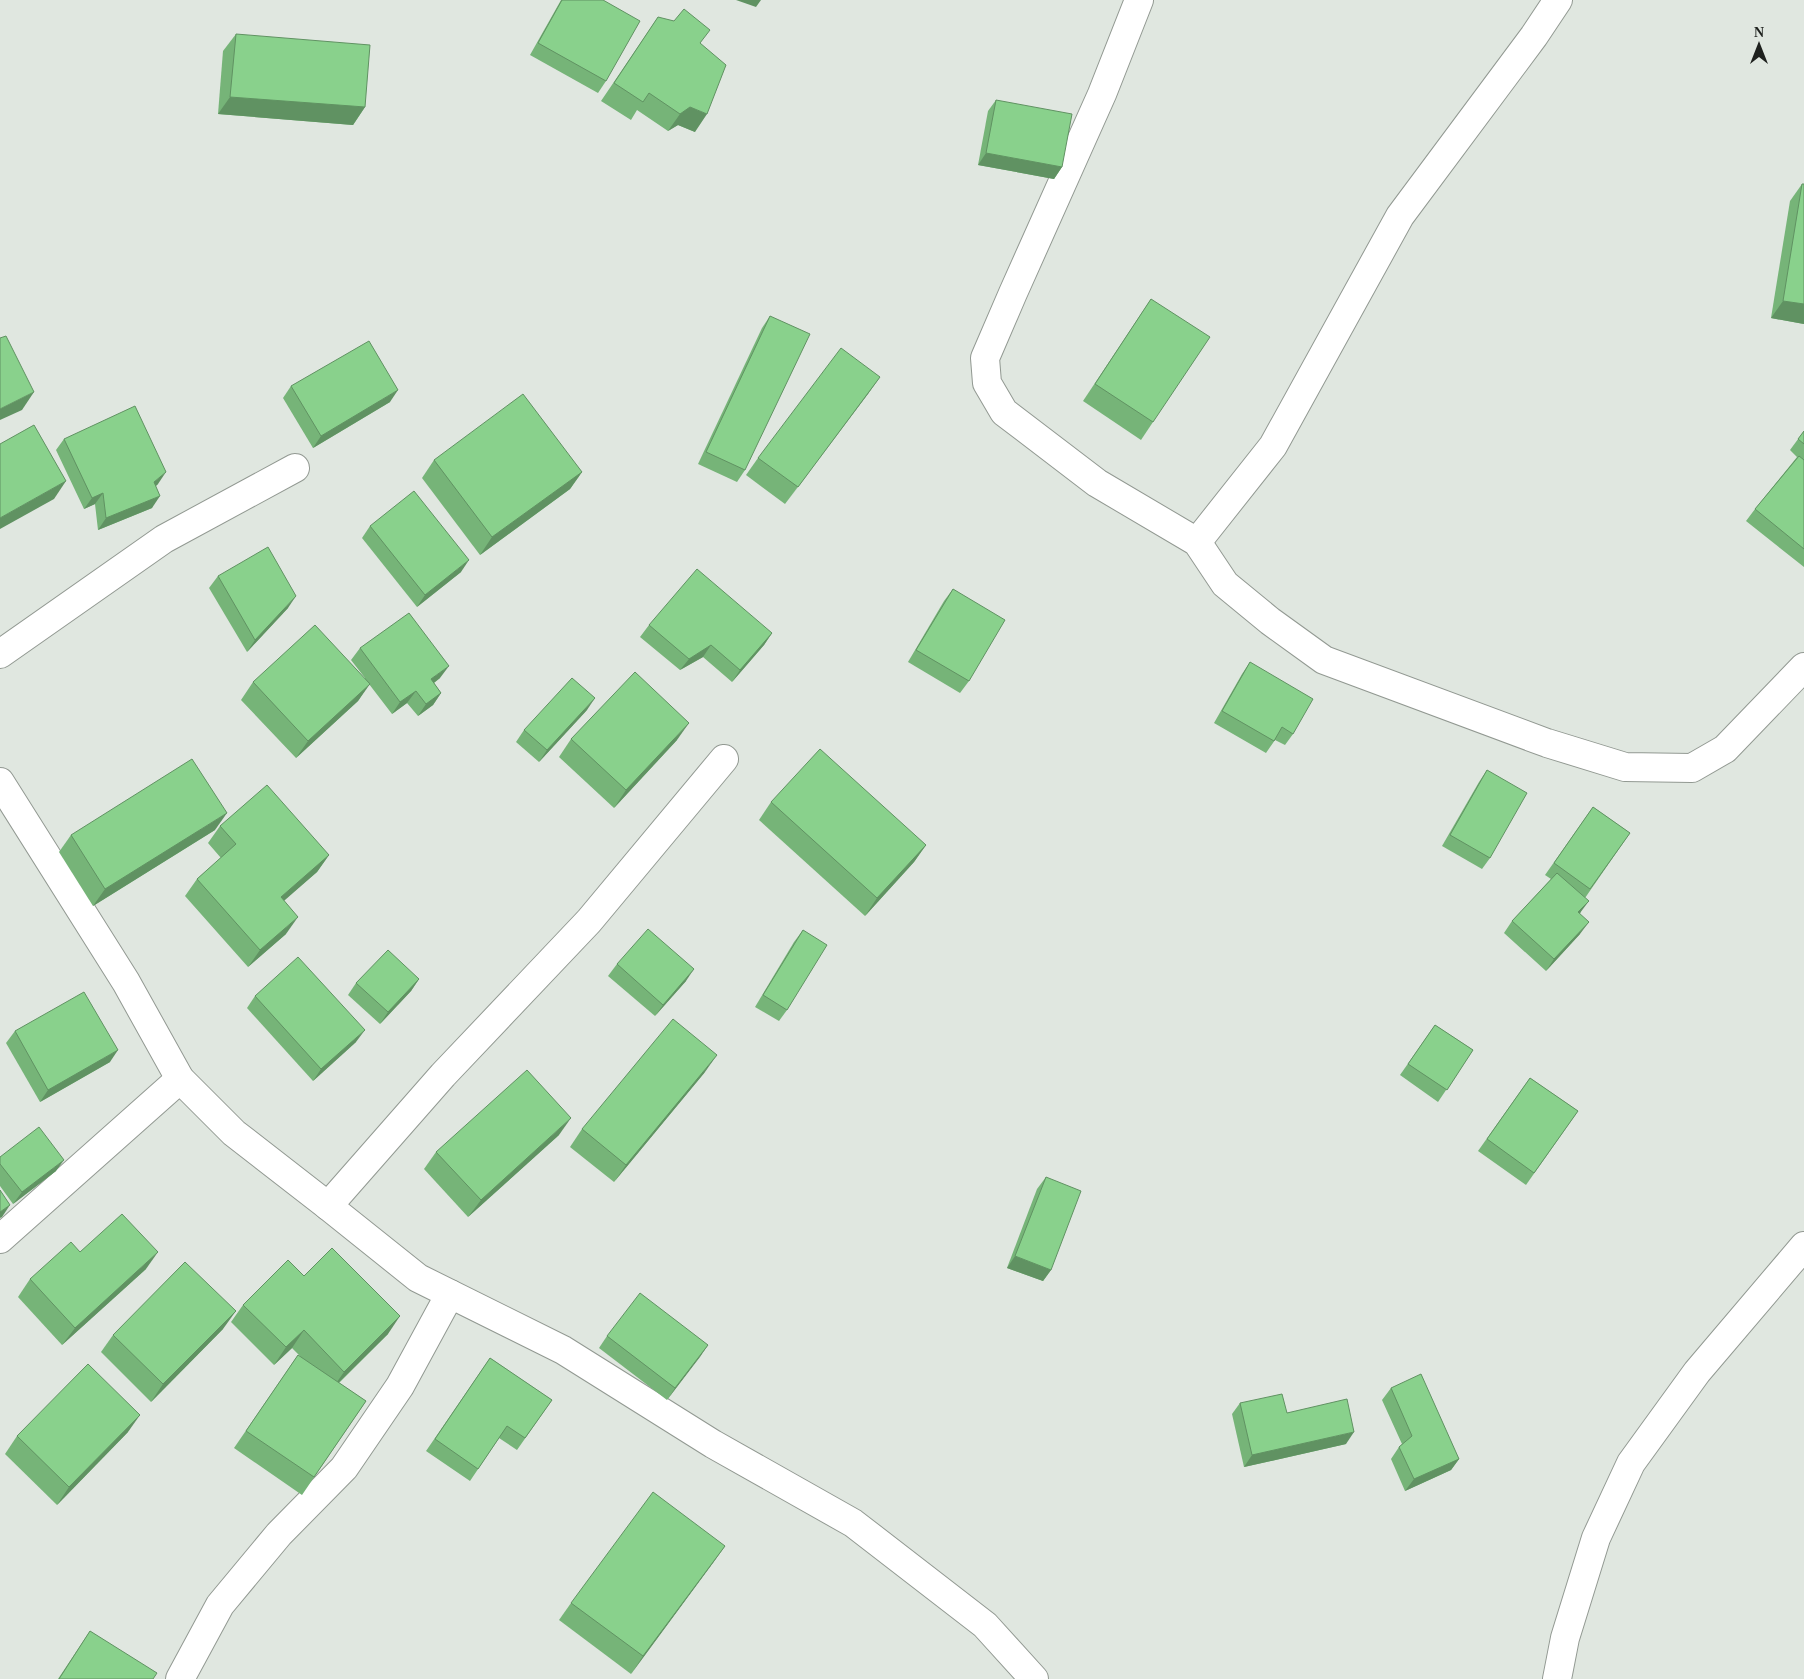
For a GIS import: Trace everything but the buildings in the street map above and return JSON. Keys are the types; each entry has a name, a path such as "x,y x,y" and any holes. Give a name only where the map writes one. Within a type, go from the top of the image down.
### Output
{"street":[{"path":"1139,0 1102,94 985,358 986,383 1004,412 1097,483 1197,542 1225,584 1270,621 1324,660 1547,743 1625,767 1692,768 1725,749 1804,668"},
{"path":"1197,542 1273,446 1400,216 1534,36 1558,0"},
{"path":"0,654 164,539 295,468"},
{"path":"328,1206 443,1075 589,921 724,759"},
{"path":"0,782 126,982 180,1079 234,1133 418,1278 563,1350 714,1444 854,1522 985,1625 1034,1679"},
{"path":"0,1239 180,1079"},
{"path":"1557,1679 1565,1638 1596,1538 1631,1463 1697,1372 1804,1246"},
{"path":"180,1679 220,1604 279,1534 344,1468 400,1386 450,1294"}]}
